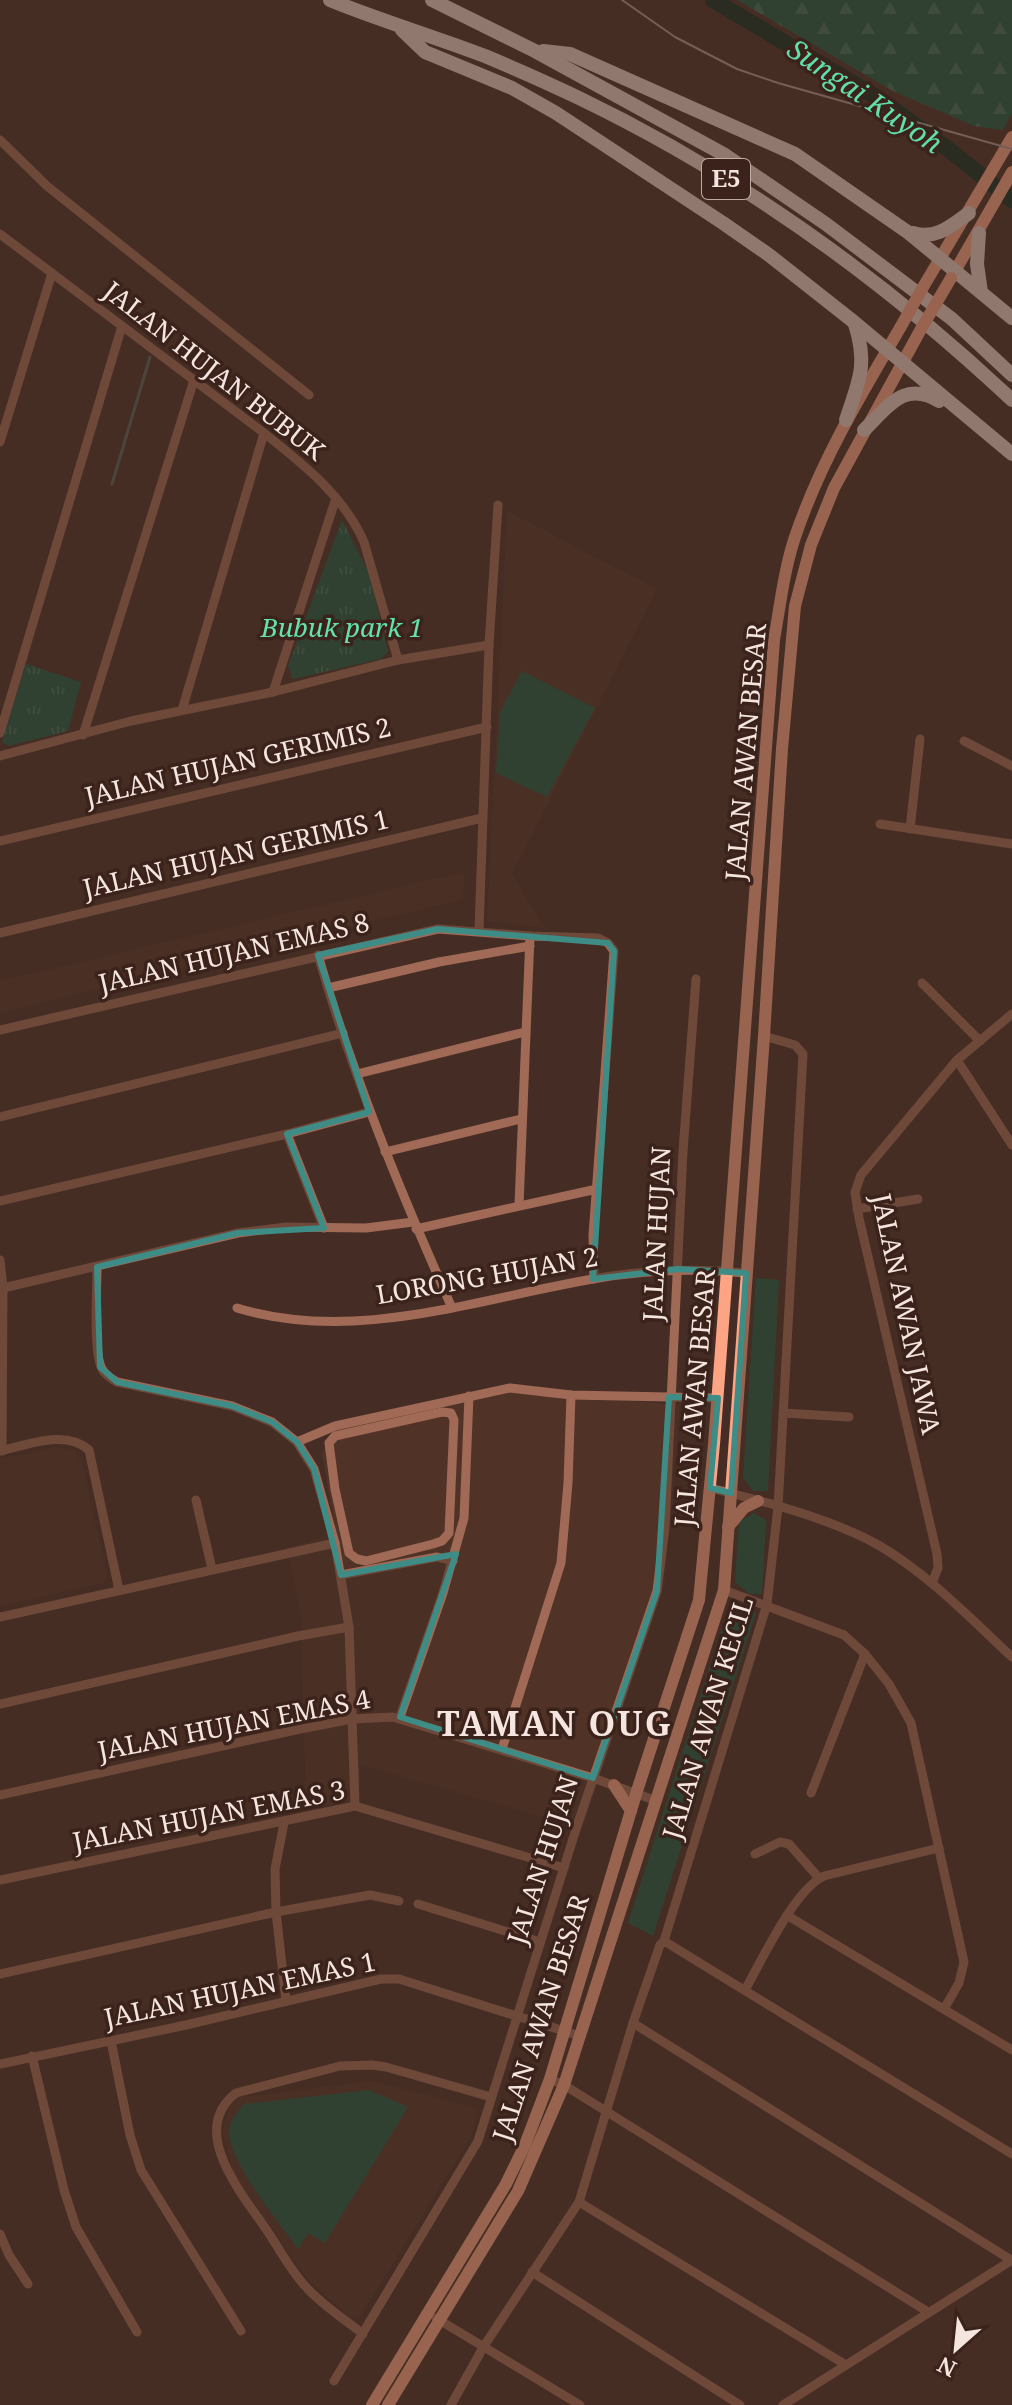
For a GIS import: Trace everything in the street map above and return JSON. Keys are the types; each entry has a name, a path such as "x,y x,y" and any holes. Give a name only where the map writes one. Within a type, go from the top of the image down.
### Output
{"highway":[{"name":"E5","path":"330,0 485,56 580,98 675,148 854,264 955,346 1012,400"},
{"name":"E5","path":"432,0 535,51 725,155 814,215 952,319 1012,375"},
{"path":"399,27 425,52 512,88 597,137 769,255 888,348 1012,454"},
{"path":"535,51 570,54 795,154 905,230 953,274 1012,318"},
{"path":"905,230 929,236 945,230 971,210"},
{"path":"979,233 977,264 981,292"},
{"path":"846,420 863,361 854,322"},
{"path":"864,430 899,397 918,392 928,395 989,435"}],"main road":[{"name":"JALAN AWAN BESAR","path":"372,2405 506,2184 525,2145 550,2079 636,1794 699,1600 728,1271 774,640 794,539 846,420 1012,137"},
{"name":"JALAN AWAN BESAR","path":"388,2405 518,2191 564,2085 724,1590 795,606 811,545 834,488 902,360 1012,172"},
{"path":"757,873 776,856"},
{"path":"728,1527 739,1512 758,1501"},
{"path":"631,1811 614,1785 641,1778"}],"street":[{"path":"0,140 47,186 309,395"},
{"name":"JALAN HUJAN BUBUK","path":"0,234 264,433 299,461 336,498 356,523 364,542 398,660"},
{"path":"0,442 52,273"},
{"path":"0,733 122,326"},
{"path":"83,735 194,380"},
{"path":"182,710 264,433"},
{"path":"273,692 336,498"},
{"path":"479,930 489,645 498,505"},
{"path":"0,756 398,660 489,645"},
{"name":"JALAN HUJAN GERIMIS 2","path":"0,841 487,727"},
{"path":"910,829 920,739"},
{"path":"964,741 1012,766"},
{"name":"JALAN HUJAN GERIMIS 1","path":"0,933 482,818"},
{"path":"880,824 1012,844"},
{"name":"JALAN HUJAN EMAS 8","path":"0,1030 438,929 479,930 530,941"},
{"path":"328,988 530,941 598,938 608,943 614,951 592,1256 594,1279"},
{"path":"519,1205 530,941"},
{"path":"318,955 369,1112 414,1226 452,1308"},
{"name":"JALAN HUJAN","path":"334,2381 478,2141 614,1713 657,1591 665,1527 669,1397 696,979"},
{"path":"922,983 980,1041"},
{"name":"JALAN AWAN JAWA","path":"932,1583 938,1568 937,1554 855,1192 861,1175 957,1060 1012,1014"},
{"path":"357,1074 525,1032"},
{"path":"0,1117 343,1033"},
{"name":"JALAN AWAN KECIL","path":"451,2405 484,2346 579,2202 646,1982 664,1941 767,1604 778,1507 803,1054 795,1045 764,1036"},
{"path":"957,1060 1012,1145"},
{"path":"0,1201 369,1112"},
{"path":"385,1152 521,1119"},
{"path":"287,1134 324,1228"},
{"path":"3,1288 238,1233 286,1227 414,1226 597,1189"},
{"path":"857,1209 918,1199"},
{"path":"0,1260 3,1288 1,1451 67,1439 81,1443 89,1450 119,1590"},
{"path":"97,1267 100,1367 107,1376 117,1382 232,1406 272,1422 297,1442 314,1469 335,1543 349,1627 355,1806"},
{"name":"LORONG HUJAN 2","path":"237,1308 290,1320 351,1322 452,1308 594,1279 678,1269 746,1273"},
{"path":"297,1442 335,1426 510,1388 571,1395 718,1398"},
{"path":"502,1749 561,1563 571,1395"},
{"path":"400,1717 453,1561 464,1504 469,1396"},
{"path":"453,1416 449,1533 442,1541 366,1561 357,1559 349,1553 329,1443 335,1436 414,1417 442,1412 468,1416"},
{"path":"783,1413 849,1417"},
{"path":"710,1488 778,1507 878,1545 932,1583 1012,1657"},
{"path":"196,1500 212,1569"},
{"path":"450,1503 464,1504"},
{"path":"0,1617 335,1543"},
{"path":"337,1555 349,1553"},
{"path":"341,1575 437,1557 453,1561"},
{"path":"724,1590 844,1635 865,1654 889,1684 911,1723 964,1962 959,1983 944,2009"},
{"path":"0,1704 349,1627"},
{"path":"811,1793 865,1654"},
{"name":"JALAN HUJAN EMAS 4","path":"0,1795 352,1719 400,1717 657,1801"},
{"name":"JALAN HUJAN EMAS 3","path":"0,1880 355,1806 564,1868"},
{"path":"284,1823 275,1869 276,1912 286,2001"},
{"path":"755,1854 780,1842 789,1844 819,1878"},
{"path":"745,1990 804,1890 819,1878 939,1848"},
{"path":"0,1974 276,1912 370,1895 399,1901"},
{"path":"418,1904 540,1942"},
{"path":"788,1916 1012,2050"},
{"path":"664,1941 1012,2154"},
{"name":"JALAN HUJAN EMAS 1","path":"0,2064 389,1978 580,2036"},
{"path":"633,2023 1012,2260 783,2405"},
{"path":"111,2041 130,2135 141,2170 241,2331"},
{"path":"32,2056 64,2190 76,2227 137,2332"},
{"path":"363,2334 304,2286 230,2176 217,2136 219,2111 225,2101 236,2093 340,2066 386,2067 491,2097"},
{"path":"550,2079 928,2312"},
{"path":"579,2202 846,2365"},
{"path":"0,2234 9,2255 28,2284"},
{"path":"532,2272 740,2405"},
{"path":"428,2313 580,2405"}],"highlighted area":[{"path":"438,929 608,943 614,951 593,1279 678,1269 746,1273 731,1493 710,1488 718,1398 669,1397 657,1591 593,1778 400,1717 456,1554 341,1575 314,1469 297,1442 272,1422 232,1406 117,1382 100,1367 97,1267 238,1233 324,1228 287,1134 369,1112 318,955"}],"shaded area":[{"path":"507,511 657,589 512,874 544,928 487,921"},
{"path":"464,872 463,899 0,1013 0,981"},
{"path":"508,1391 680,1405 665,1580 583,1828 360,1765 360,1799 306,1809 301,1616 287,1548 336,1533 322,1453 334,1431"},
{"path":"56,1447 75,1452 82,1463 107,1576 103,1583 0,1606 0,1459"},
{"path":"373,2081 478,2108 472,2135 361,2315 350,2317 309,2281 233,2173 222,2132 230,2106 240,2097"}],"green space":[{"path":"737,0 1012,0 1012,113 1003,130 974,126 893,91"},
{"name":"Bubuk park 1","path":"342,520 368,571 388,651 381,659 293,679 288,666"},
{"path":"26,664 81,682 68,731 8,746 2,742"},
{"path":"522,671 595,708 547,797 496,773 500,712"},
{"path":"756,1278 779,1280 768,1491 753,1491 743,1478"},
{"path":"754,1513 766,1520 762,1594 749,1594 735,1582 739,1522"},
{"path":"742,1606 756,1613 653,1936 628,1923 727,1612"},
{"path":"369,2090 408,2107 325,2243 308,2233 298,2249 256,2192 237,2159 231,2144 230,2124 244,2104"}],"waterway":[{"name":"Sungai Kuyoh","path":"713,0 878,98 1012,200"},
{"path":"112,484 150,357"}],"tram line":[{"path":"622,0 675,37 737,69 1012,149"}],"district":[{"name":"TAMAN OUG","path":"555,1724"}]}
